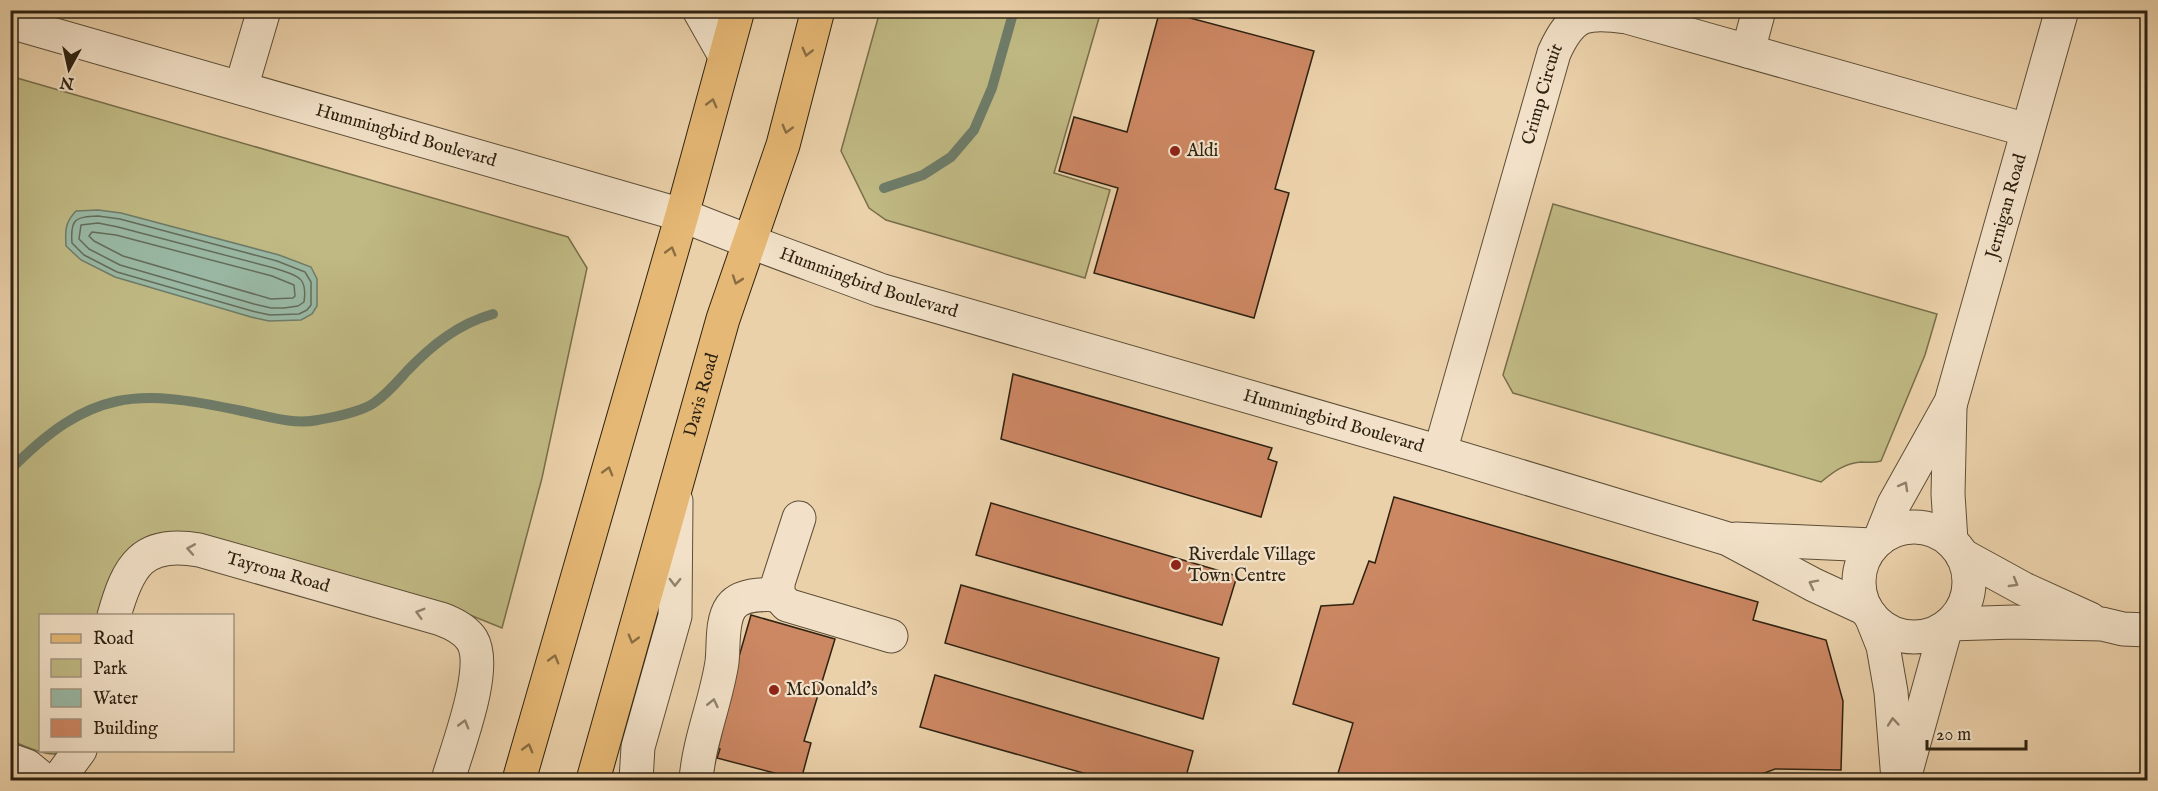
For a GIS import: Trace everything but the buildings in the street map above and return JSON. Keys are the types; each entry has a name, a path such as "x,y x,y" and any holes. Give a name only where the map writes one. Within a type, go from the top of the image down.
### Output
{"main road":[{"path":"519,780 682,215 738,10"},
{"name":"Davis Road","path":"593,780 723,319 783,145 818,10"}],"street":[{"path":"241,88 264,10"},
{"path":"699,10 724,56"},
{"path":"1748,51 1759,10"},
{"name":"Jernigan Road","path":"1877,542 1894,504 1951,402 2062,10"},
{"name":"Crimp Circuit","path":"1440,452 1554,53 1563,34 1572,23 1586,16 1604,14 1627,17 2027,130"},
{"name":"Hummingbird Boulevard","path":"10,22 682,215 750,243 880,290 1440,452 1728,539 1869,612"},
{"name":"Jernigan Road","path":"1951,402 1948,494 1957,548"},
{"path":"636,780 639,747 675,616 677,482"},
{"path":"799,518 778,583 778,595 787,605 891,636"},
{"path":"1898,780 1891,692 1883,646 1860,592 1859,576 1864,559 1877,542 1893,531 1908,527 1932,530 2024,589 2102,624 2123,629 2148,630"},
{"name":"Hummingbird Boulevard","path":"1728,539 1877,542"},
{"name":"Tayrona Road","path":"114,614 126,578 133,567 147,556 173,546 200,550 441,619 457,626 471,638 478,654 478,669 476,686 448,780"},
{"path":"1869,612 1883,627 1898,635 1914,637 1931,634 1948,625 1962,609 1969,592 1969,573 1957,548"},
{"path":"702,771 722,660 723,632 730,608 740,599 764,594 778,595"},
{"path":"1948,625 2014,622 2102,624"},
{"path":"1903,780 1948,625"},
{"path":"58,780 79,752"},
{"path":"10,760 27,766 44,780"}],"green space":[{"path":"880,11 1101,11 1054,173 1110,190 1085,278 886,220 869,208 841,151"},
{"path":"10,76 568,237 587,268 542,478 502,628 465,613 176,532 148,536 136,545 101,614 39,614 39,751 11,741"},
{"path":"1553,204 1937,314 1925,355 1881,461 1844,466 1821,482 1513,393 1503,375"},
{"path":"43,752 66,752 54,754"}],"water":[{"path":"98,210 121,213 279,255 311,267 317,279 317,306 312,314 301,320 269,321 115,277 81,260 66,246 66,227 72,215 76,211"}],"waterway":[{"path":"884,188 923,175 951,157 974,130 992,88 1014,10"},
{"path":"10,470 65,423 90,410 116,401 143,398 172,399 299,421 318,420 355,412 379,399 416,361 446,336 468,323 493,314"}],"place":[{"name":"Aldi","path":"1175,151"},
{"name":"Riverdale Village Town Centre","path":"1176,565"},
{"name":"McDonald's","path":"774,690"}]}
